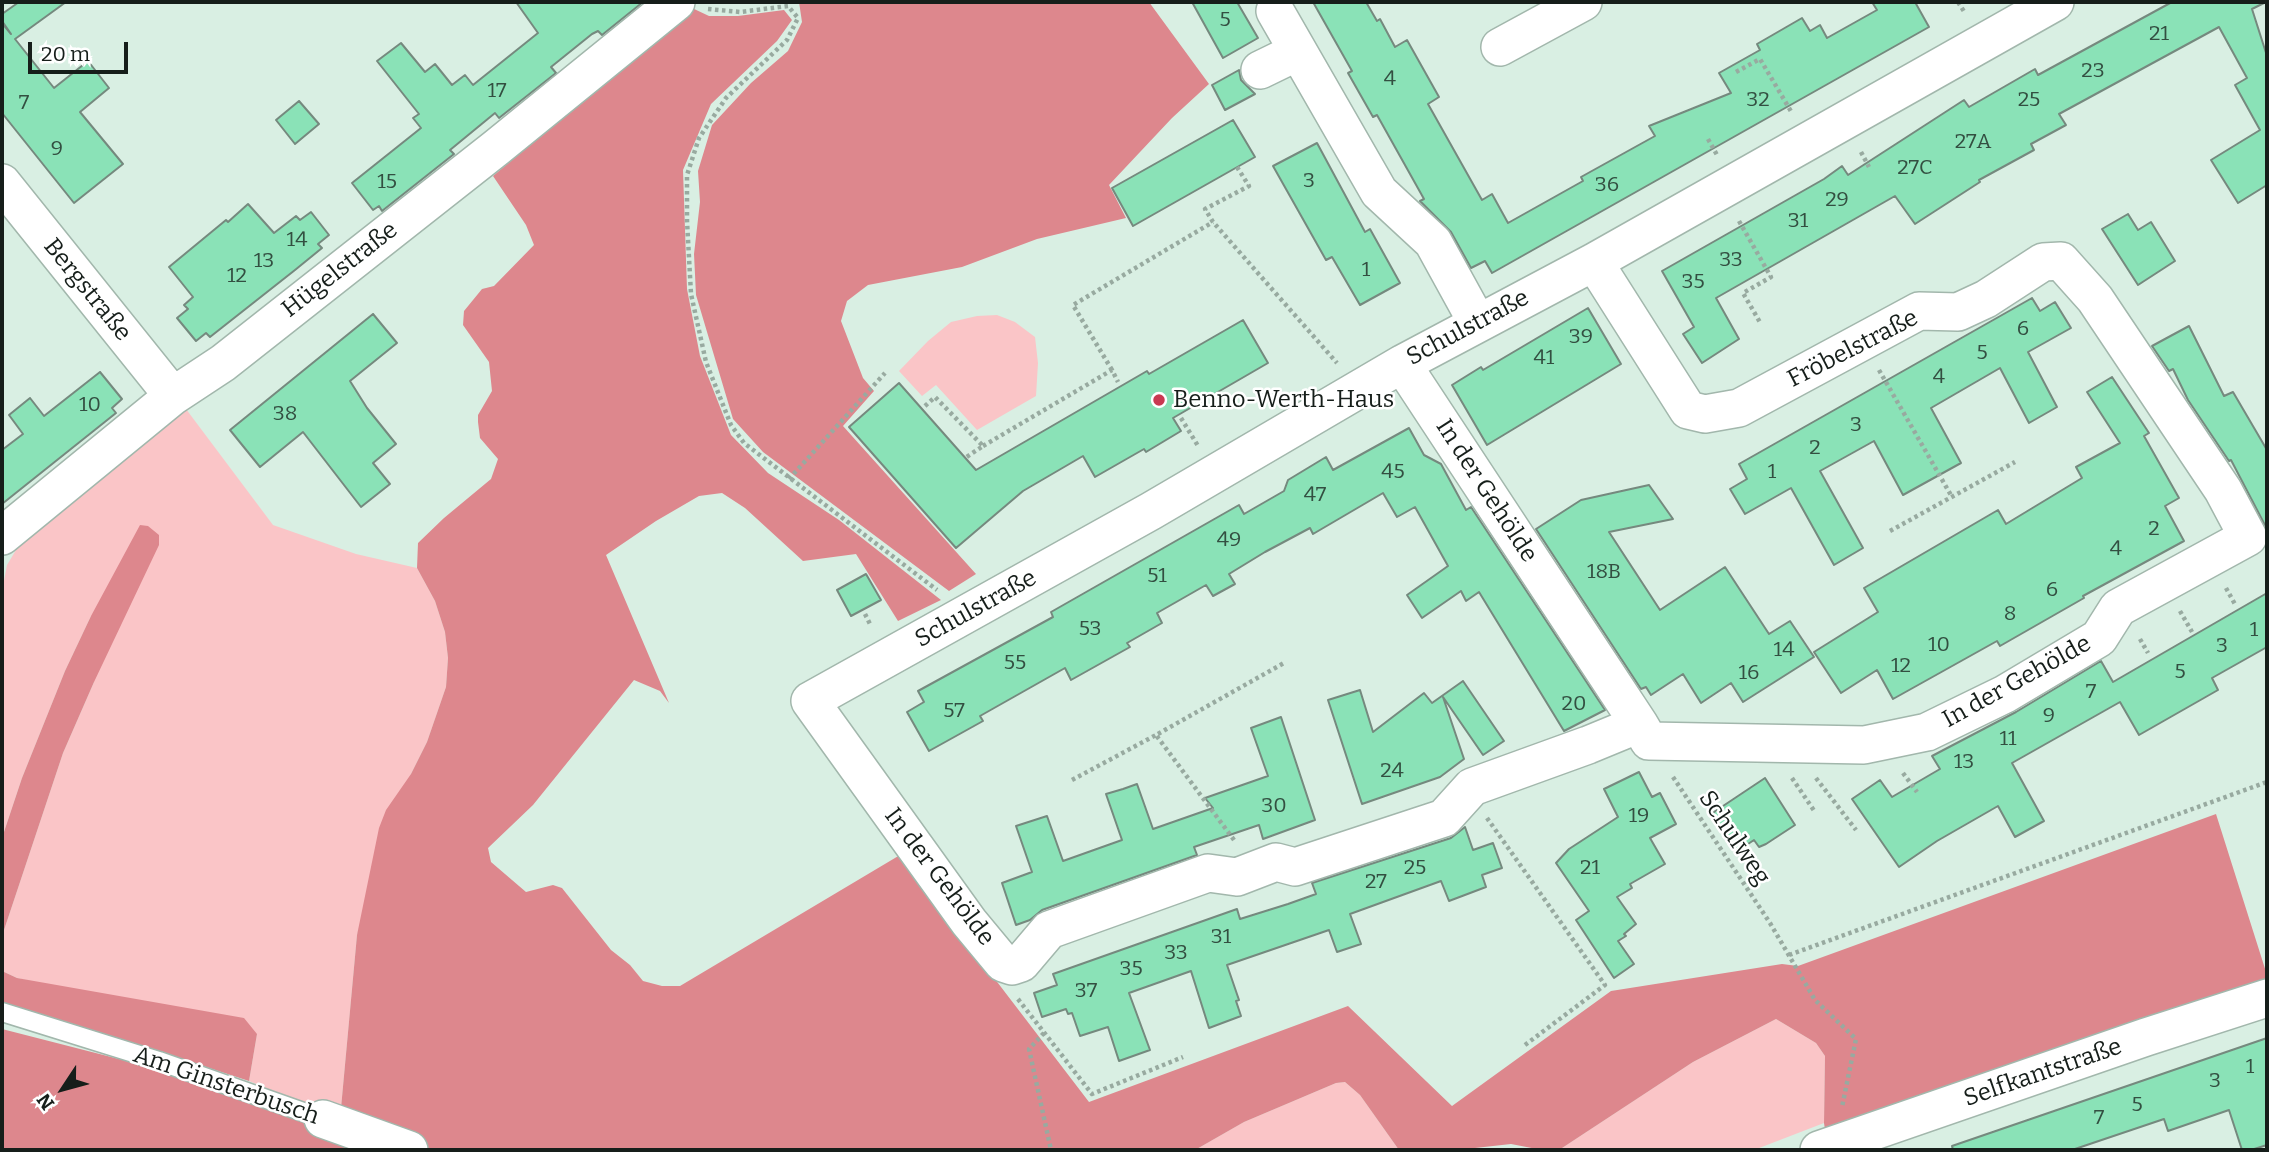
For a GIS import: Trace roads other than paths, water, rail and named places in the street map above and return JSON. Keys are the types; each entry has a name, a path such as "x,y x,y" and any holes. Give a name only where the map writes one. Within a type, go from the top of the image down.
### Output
{"street":[{"name":"Hügelstraße","path":"2,536 173,396 223,363 676,2"},
{"path":"1500,47 1583,2"},
{"name":"Schulstraße","path":"810,701 1151,512 1476,322 1594,262 2056,2"},
{"path":"1275,11 1378,192 1433,242 1476,322"},
{"path":"1260,70 1297,52"},
{"name":"Bergstraße","path":"2,183 173,396"},
{"name":"Fröbelstraße","path":"1594,262 1688,410 1705,414 1739,408 1919,311 1958,312 1986,299 2043,262 2061,261 2095,299 2222,490 2248,537"},
{"name":"In der Gehölde","path":"1402,364 1644,732"},
{"name":"In der Gehölde","path":"810,701 969,922 1003,963 1012,967 1021,963 1049,930 1208,873 1237,877 1276,862 1295,867 1444,818 1472,787 1588,745 1644,732 1864,745 1927,732 2005,694 2099,638 2118,608 2248,537"},
{"name":"Selfkantstraße","path":"1819,1150 2267,998"},
{"name":"Am Ginsterbusch","path":"323,1119 409,1150"}],"lane":[{"name":"Am Ginsterbusch","path":"2,1012 159,1061 323,1119"}],"place":[{"name":"Benno-Werth-Haus","path":"1159,400"}]}
